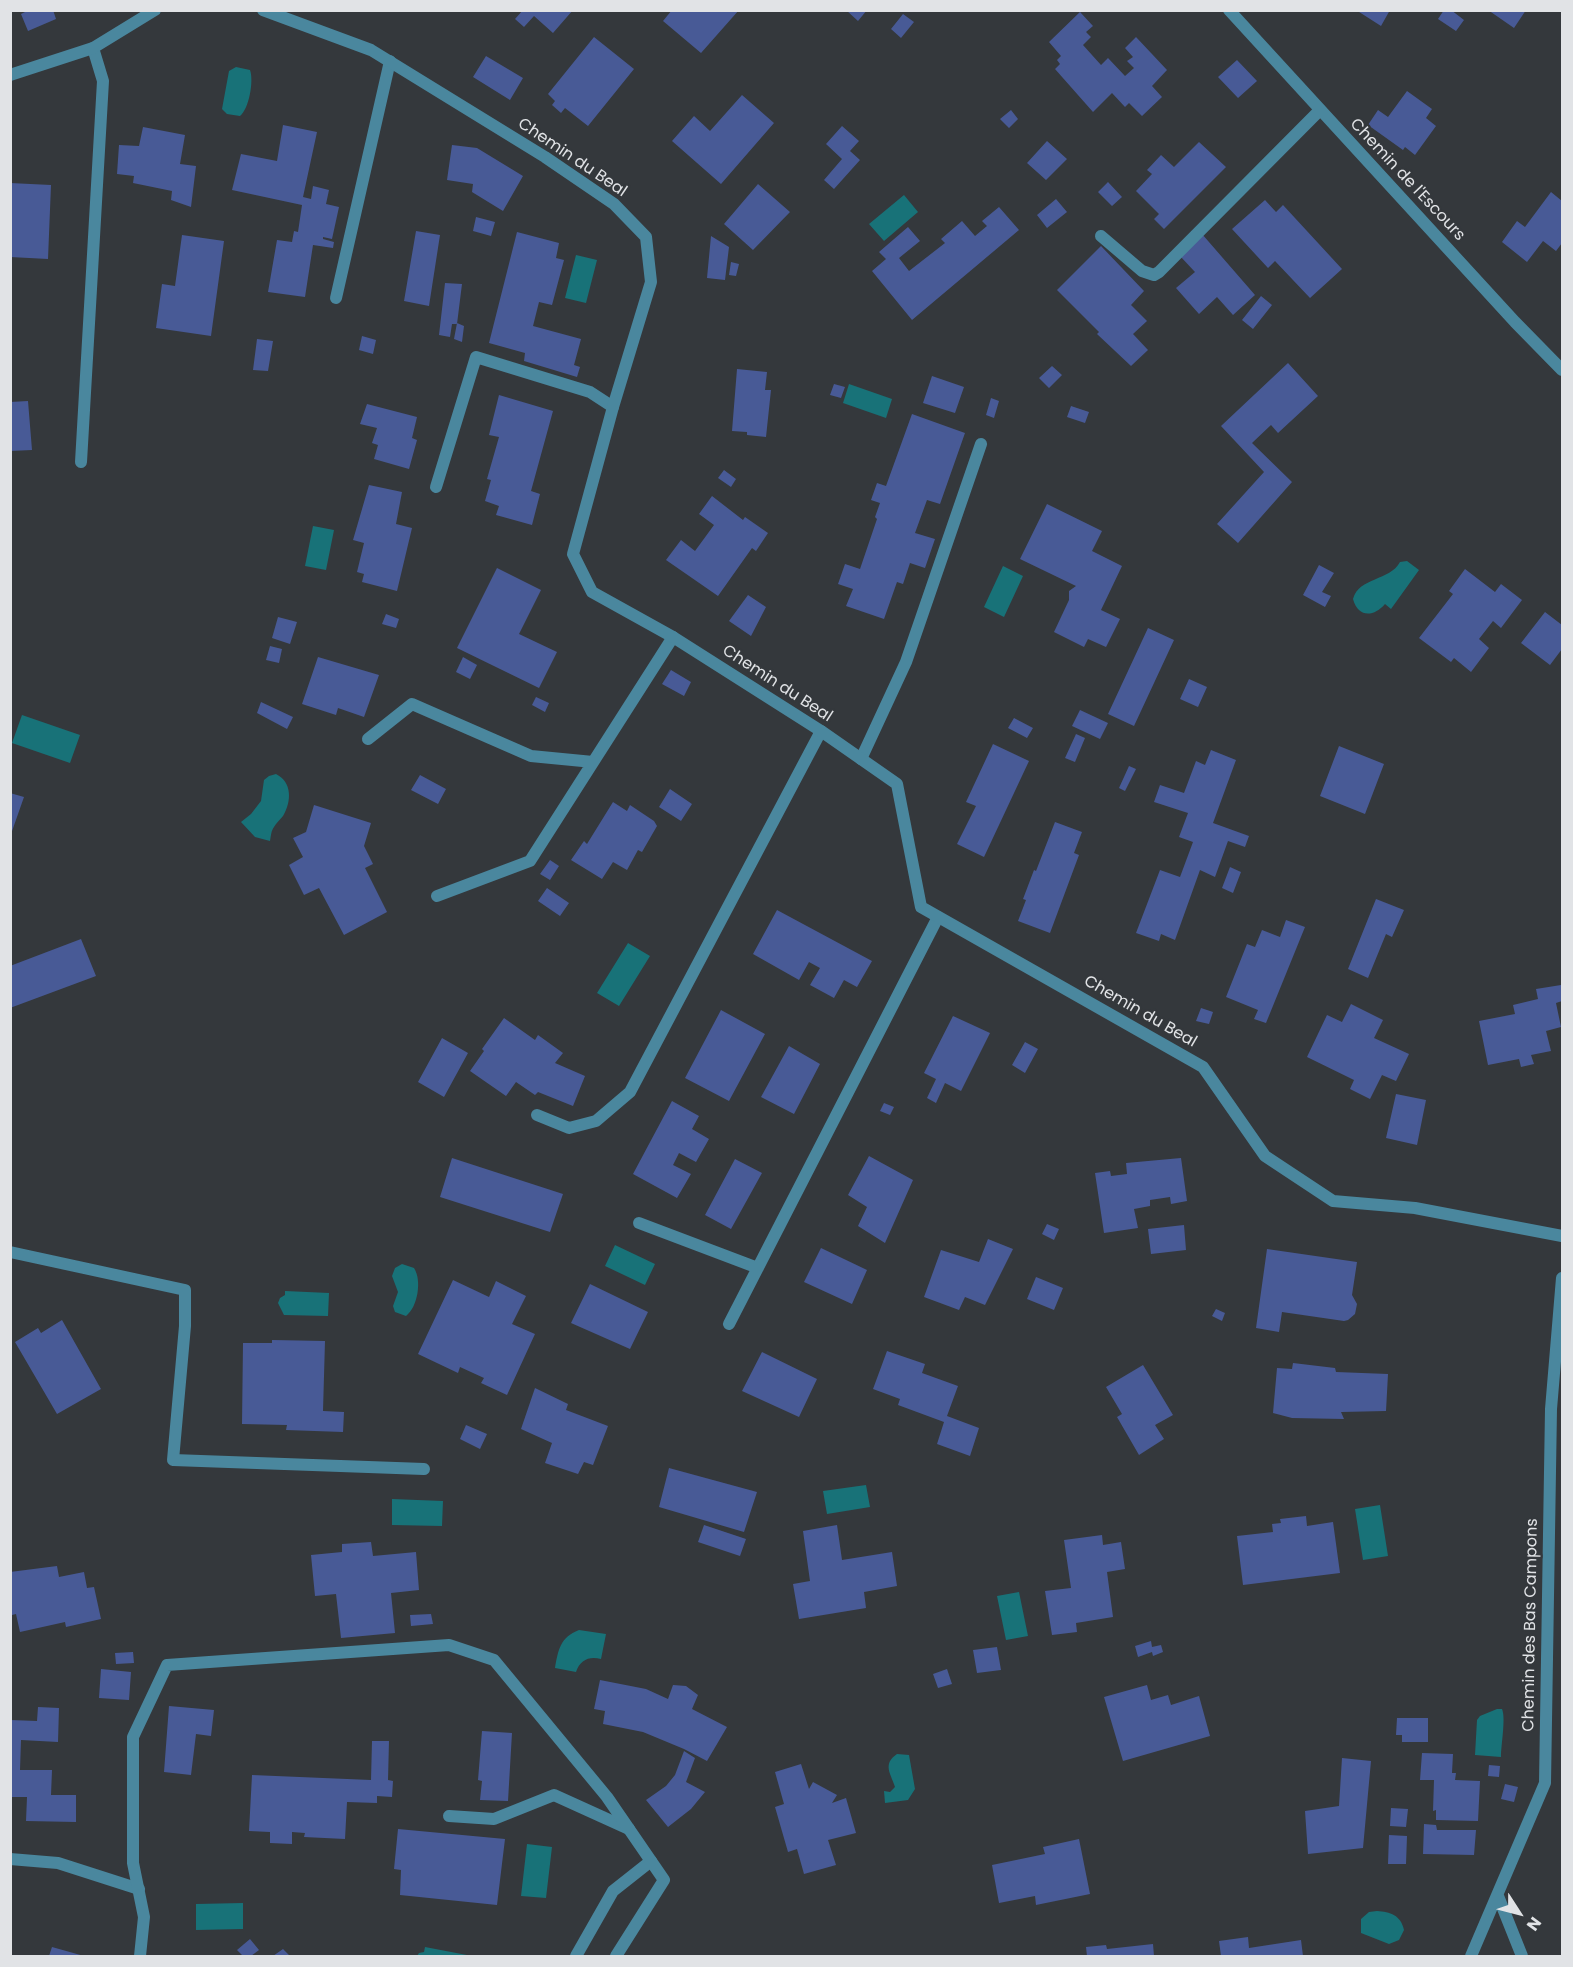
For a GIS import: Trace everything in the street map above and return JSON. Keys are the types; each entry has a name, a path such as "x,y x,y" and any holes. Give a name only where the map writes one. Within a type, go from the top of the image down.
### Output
{"street":[{"path":"10,75 93,48 155,10"},
{"name":"Chemin du Beal","path":"262,10 371,50 390,61 545,157 614,204 646,237 651,282 613,407 573,554 592,592 673,638 821,731 897,784 921,907 1203,1067 1265,1156 1333,1201 1415,1208 1563,1236"},
{"name":"Chemin de l'Escours","path":"1229,10 1527,336 1563,370"},
{"path":"81,462 103,81 93,48"},
{"path":"336,298 390,61"},
{"path":"1101,236 1142,271 1154,275 1320,110"},
{"path":"436,487 476,357 590,392 613,407"},
{"path":"861,759 906,662 981,444"},
{"path":"436,896 530,861 673,638"},
{"path":"368,739 412,704 531,756 593,762"},
{"path":"537,1115 569,1128 596,1122 630,1092 821,731"},
{"path":"729,1324 938,917"},
{"path":"639,1224 758,1269"},
{"path":"10,1252 185,1290 185,1326 172,1460 424,1469"},
{"name":"Chemin des Bas Campons","path":"1471,1956 1545,1783 1551,1409 1563,1278"},
{"path":"140,1956 144,1917 134,1863 133,1737 167,1665 449,1645 494,1660 608,1797 664,1880 616,1956"},
{"path":"449,1816 494,1818 554,1795 629,1829"},
{"path":"10,1858 58,1863 139,1890"},
{"path":"576,1956 613,1891 651,1861"},
{"path":"1498,1896 1522,1956"}],"water":[{"path":"236,67 250,70 251,75 248,101 240,116 227,114 222,109 229,71"},
{"path":"904,195 918,212 884,241 869,224"},
{"path":"576,255 597,260 586,303 565,298"},
{"path":"849,384 892,399 886,418 843,403"},
{"path":"313,526 334,530 326,570 305,566"},
{"path":"1407,561 1419,570 1391,609 1385,604 1367,614 1359,610 1353,599 1356,592 1361,587 1389,573 1400,562"},
{"path":"1003,566 1023,576 1004,617 984,607"},
{"path":"22,715 80,735 70,763 12,743"},
{"path":"276,774 288,787 289,798 283,816 272,830 270,841 255,837 241,822 261,801 264,780"},
{"path":"628,943 650,956 619,1006 597,993"},
{"path":"615,1245 655,1264 645,1285 605,1266"},
{"path":"402,1264 414,1268 418,1279 416,1300 406,1316 395,1312 393,1306 398,1292 392,1276 395,1268"},
{"path":"285,1291 329,1293 328,1316 284,1315 278,1303 285,1295"},
{"path":"866,1485 870,1507 827,1514 823,1491"},
{"path":"392,1499 443,1501 442,1526 392,1525"},
{"path":"1380,1505 1388,1556 1363,1560 1355,1509"},
{"path":"1019,1592 1028,1636 1006,1640 997,1596"},
{"path":"579,1630 606,1634 601,1659 586,1660 580,1664 576,1672 555,1668 559,1650 564,1641"},
{"path":"1502,1709 1503,1713 1501,1757 1475,1755 1477,1720 1480,1716"},
{"path":"897,1754 909,1755 915,1789 908,1800 885,1803 884,1791 890,1792 895,1787 889,1765"},
{"path":"527,1844 552,1847 546,1898 521,1896"},
{"path":"243,1903 243,1929 196,1930 196,1904"},
{"path":"1369,1912 1390,1913 1398,1918 1404,1930 1399,1940 1389,1944 1361,1933 1361,1919"},
{"path":"425,1947 472,1956 417,1956 424,1952"}],"building":[{"path":"29,10 53,10 56,19 28,31 21,14"},
{"path":"523,10 573,10 553,33 534,16 524,27 515,19"},
{"path":"672,10 739,10 701,53 663,21"},
{"path":"846,10 867,10 858,21"},
{"path":"1356,10 1390,10 1381,26"},
{"path":"1444,10 1451,10 1464,20 1456,31 1438,19"},
{"path":"1488,10 1526,10 1514,28"},
{"path":"1080,12 1093,26 1086,32 1091,37 1083,45 1101,65 1108,58 1125,76 1134,68 1127,61 1133,57 1125,48 1136,37 1167,70 1152,86 1162,97 1142,116 1129,103 1125,107 1112,93 1093,112 1055,69 1060,64 1057,60 1061,56 1049,42"},
{"path":"903,14 914,22 901,38 891,29"},
{"path":"594,37 634,69 588,126 565,108 561,113 552,105 555,101 548,94"},
{"path":"486,56 523,78 510,100 473,77"},
{"path":"1237,60 1257,81 1238,98 1218,77"},
{"path":"1407,91 1432,109 1426,118 1436,126 1415,155 1405,147 1403,150 1368,125 1378,110 1388,117"},
{"path":"742,95 774,123 721,184 672,141 694,116 710,131"},
{"path":"1011,110 1018,119 1009,128 1000,119"},
{"path":"283,125 317,132 303,197 311,199 313,186 329,190 326,204 339,207 332,239 323,237 323,239 334,242 333,248 313,245 305,297 268,292 277,240 292,242 294,231 298,232 302,205 232,190 241,154 277,161"},
{"path":"842,126 859,141 850,151 860,160 834,189 824,180 842,159 826,144"},
{"path":"143,127 185,135 180,164 196,166 191,207 171,200 172,191 133,183 134,176 117,174 119,145 139,146"},
{"path":"1047,141 1067,159 1046,180 1027,163"},
{"path":"1199,142 1226,167 1164,229 1154,219 1159,214 1136,191 1152,174 1147,170 1161,155 1174,167"},
{"path":"452,145 477,148 523,176 503,211 472,192 473,184 447,180"},
{"path":"1108,182 1122,197 1112,206 1098,192"},
{"path":"10,183 51,185 48,259 10,257"},
{"path":"758,184 790,212 753,250 724,224"},
{"path":"1551,192 1562,201 1562,243 1556,251 1543,241 1527,262 1502,242 1517,221 1525,227"},
{"path":"1056,199 1067,212 1047,228 1037,215"},
{"path":"1265,200 1276,212 1283,205 1342,269 1310,298 1275,261 1268,268 1232,229"},
{"path":"999,207 1019,230 912,320 872,271 886,259 879,252 908,227 920,241 899,258 909,271 945,243 941,239 962,221 975,236 987,226 982,221"},
{"path":"476,217 495,222 491,236 473,231"},
{"path":"416,231 440,235 429,306 404,301"},
{"path":"517,232 559,243 556,258 564,260 552,305 539,302 533,326 581,339 574,365 580,367 577,377 524,361 525,353 489,343"},
{"path":"1202,234 1255,295 1233,315 1217,297 1199,314 1176,288 1195,272 1180,256"},
{"path":"182,235 224,241 211,336 156,328 162,284 175,286"},
{"path":"711,236 729,247 725,280 707,278"},
{"path":"1101,246 1144,291 1131,305 1147,321 1133,334 1148,350 1131,366 1097,334 1099,332 1057,290"},
{"path":"731,262 739,264 736,276 729,275"},
{"path":"445,283 462,284 457,324 452,324 450,337 439,335"},
{"path":"1261,296 1272,305 1253,329 1242,320"},
{"path":"457,323 464,326 462,342 454,339"},
{"path":"362,336 376,340 373,354 359,350"},
{"path":"257,339 273,341 268,371 253,370"},
{"path":"1288,363 1318,396 1278,433 1271,425 1252,443 1292,482 1238,543 1217,524 1264,472 1221,426"},
{"path":"1052,366 1062,375 1049,388 1039,378"},
{"path":"737,369 767,372 765,390 771,390 766,437 732,431"},
{"path":"932,376 964,387 955,413 923,403"},
{"path":"834,384 845,387 841,398 830,395"},
{"path":"499,395 553,411 531,491 540,494 532,525 496,515 499,506 485,501 491,480 487,479 499,437 489,435"},
{"path":"991,398 999,401 994,418 986,415"},
{"path":"28,401 32,450 10,451 10,402"},
{"path":"367,404 417,417 412,438 417,440 409,469 374,459 378,445 372,443 377,428 360,424"},
{"path":"1071,406 1089,412 1085,423 1067,417"},
{"path":"912,414 965,433 940,504 927,500 915,533 935,539 925,568 910,563 903,584 897,582 884,619 846,606 853,589 838,584 845,564 860,569 880,503 871,500 877,483 886,486"},
{"path":"724,470 736,479 731,487 718,478"},
{"path":"369,485 402,492 396,524 412,528 397,591 362,582 364,574 357,572 364,543 353,540"},
{"path":"712,496 743,520 745,517 768,533 756,551 752,548 718,596 666,560 681,540 695,551 714,525 699,514"},
{"path":"1047,504 1102,531 1092,551 1122,566 1101,610 1120,619 1106,647 1088,639 1084,647 1054,632 1069,600 1069,591 1076,586 1020,559"},
{"path":"1319,565 1334,573 1322,592 1331,596 1325,607 1303,595"},
{"path":"497,568 541,590 519,634 557,652 539,688 457,648"},
{"path":"1465,569 1495,592 1501,584 1522,600 1501,628 1493,621 1479,639 1489,648 1471,672 1454,658 1451,662 1419,638 1453,594 1449,591"},
{"path":"748,595 766,607 751,636 729,621"},
{"path":"1545,612 1562,625 1562,649 1550,665 1521,643"},
{"path":"386,614 399,619 396,628 382,624"},
{"path":"278,617 297,622 290,644 272,638"},
{"path":"1148,628 1174,640 1134,726 1108,714"},
{"path":"270,646 282,649 279,663 266,660"},
{"path":"318,657 379,675 364,717 338,708 336,715 302,704"},
{"path":"463,657 477,665 470,679 456,672"},
{"path":"671,670 691,682 684,696 662,684"},
{"path":"1189,679 1207,687 1198,707 1180,699"},
{"path":"536,697 549,703 545,712 532,705"},
{"path":"261,702 293,717 287,729 257,713"},
{"path":"1080,710 1108,723 1100,739 1072,726"},
{"path":"1014,718 1033,728 1027,738 1008,728"},
{"path":"1076,734 1085,738 1075,762 1065,758"},
{"path":"993,744 1029,761 984,857 957,844 976,806 966,802"},
{"path":"1339,746 1384,764 1365,814 1320,796"},
{"path":"1211,750 1236,760 1213,823 1249,836 1245,847 1228,841 1215,877 1200,870 1175,940 1161,934 1159,941 1136,933 1160,870 1180,877 1193,842 1179,837 1188,813 1154,802 1160,785 1184,793 1196,761 1205,765"},
{"path":"1129,766 1136,769 1125,791 1119,788"},
{"path":"420,775 446,789 438,804 411,790"},
{"path":"670,789 692,804 681,821 659,807"},
{"path":"10,793 24,797 11,834 10,834"},
{"path":"613,802 627,811 630,805 654,821 657,826 642,852 638,850 627,870 613,862 602,879 571,860 584,841 587,844"},
{"path":"314,805 371,823 364,846 373,864 365,868 387,912 344,935 319,888 304,895 289,865 303,857 293,838 306,832"},
{"path":"1055,822 1082,832 1074,853 1079,855 1050,933 1018,921 1026,900 1023,899"},
{"path":"550,860 559,866 550,880 540,874"},
{"path":"1230,867 1241,872 1233,893 1222,888"},
{"path":"547,888 569,903 560,916 538,901"},
{"path":"1376,899 1404,910 1392,937 1386,934 1368,978 1348,969"},
{"path":"777,910 872,961 857,987 844,980 834,998 810,985 820,968 809,962 799,980 753,954"},
{"path":"1286,920 1305,927 1266,1023 1254,1019 1258,1010 1226,997 1247,944 1255,947 1262,930 1280,937"},
{"path":"81,939 96,976 10,1008 10,966"},
{"path":"1561,985 1562,1001 1556,1003 1561,1027 1546,1031 1551,1051 1531,1055 1534,1064 1521,1067 1519,1059 1488,1065 1479,1021 1515,1014 1513,1005 1538,999 1536,989"},
{"path":"1351,1004 1383,1020 1374,1038 1409,1054 1396,1081 1382,1075 1370,1099 1350,1089 1354,1080 1307,1057 1327,1015 1342,1022"},
{"path":"1201,1008 1213,1012 1209,1024 1196,1021"},
{"path":"721,1010 765,1034 729,1101 685,1078"},
{"path":"953,1016 990,1033 961,1091 945,1083 936,1103 927,1098 936,1079 924,1073"},
{"path":"504,1018 535,1040 538,1035 563,1053 555,1063 585,1076 573,1106 538,1092 535,1095 516,1082 506,1096 470,1071"},
{"path":"442,1038 468,1053 444,1097 418,1082"},
{"path":"1025,1042 1038,1049 1025,1073 1012,1065"},
{"path":"789,1046 820,1064 794,1114 761,1097"},
{"path":"1396,1094 1426,1100 1417,1145 1386,1138"},
{"path":"672,1101 699,1116 692,1129 709,1139 696,1162 679,1153 673,1165 691,1174 677,1198 633,1174"},
{"path":"884,1103 894,1107 890,1115 880,1111"},
{"path":"869,1156 913,1180 885,1243 858,1226 867,1207 848,1195"},
{"path":"452,1158 563,1194 550,1232 440,1197"},
{"path":"1181,1158 1187,1201 1171,1204 1170,1197 1150,1200 1150,1206 1134,1209 1138,1228 1104,1233 1095,1173 1110,1171 1111,1176 1127,1174 1126,1163"},
{"path":"735,1159 762,1173 731,1229 705,1215"},
{"path":"1047,1224 1059,1229 1054,1240 1042,1234"},
{"path":"1184,1225 1186,1250 1151,1254 1148,1229"},
{"path":"988,1239 1013,1249 985,1305 965,1297 959,1310 924,1297 941,1250 979,1262"},
{"path":"821,1248 867,1270 852,1304 804,1282"},
{"path":"1267,1249 1357,1262 1352,1295 1357,1304 1355,1314 1344,1321 1282,1312 1279,1332 1256,1328"},
{"path":"1036,1277 1063,1288 1054,1310 1027,1299"},
{"path":"453,1280 489,1297 496,1281 526,1296 512,1324 535,1334 507,1395 481,1383 484,1378 460,1367 458,1373 418,1354"},
{"path":"590,1284 648,1312 630,1349 571,1323"},
{"path":"1216,1309 1225,1313 1222,1321 1212,1316"},
{"path":"62,1320 101,1389 57,1414 15,1342 38,1328 41,1333"},
{"path":"272,1340 325,1341 323,1411 344,1412 343,1432 286,1430 287,1425 242,1424 243,1343 272,1343"},
{"path":"887,1351 925,1364 922,1373 958,1386 947,1416 979,1428 970,1456 937,1444 944,1422 898,1405 900,1399 873,1389"},
{"path":"762,1352 817,1379 799,1417 742,1391"},
{"path":"1293,1363 1335,1368 1336,1372 1388,1374 1386,1411 1341,1412 1344,1419 1292,1418 1273,1413 1277,1368 1292,1369"},
{"path":"1143,1365 1173,1415 1155,1425 1164,1439 1139,1455 1117,1417 1122,1414 1106,1387"},
{"path":"535,1388 568,1404 566,1410 608,1426 593,1465 584,1462 578,1474 545,1463 552,1443 521,1429"},
{"path":"466,1425 487,1434 480,1449 460,1439"},
{"path":"669,1468 757,1492 744,1532 659,1507"},
{"path":"1306,1516 1307,1526 1333,1522 1340,1573 1243,1585 1237,1536 1273,1532 1272,1524 1281,1523 1280,1519"},
{"path":"704,1525 746,1539 740,1556 698,1542"},
{"path":"837,1525 842,1560 892,1552 897,1586 864,1592 866,1608 799,1619 793,1584 810,1581 803,1531"},
{"path":"1102,1535 1103,1545 1121,1542 1125,1569 1107,1572 1113,1617 1076,1623 1077,1632 1052,1635 1045,1591 1071,1588 1064,1540"},
{"path":"371,1542 373,1556 416,1552 419,1590 391,1593 395,1633 341,1638 336,1594 315,1596 311,1555 342,1552 342,1544"},
{"path":"57,1566 59,1577 84,1572 87,1588 94,1587 101,1619 66,1627 65,1622 20,1632 16,1614 12,1615 10,1607 10,1572"},
{"path":"431,1614 433,1624 411,1626 410,1615"},
{"path":"1151,1641 1152,1647 1161,1645 1163,1652 1153,1656 1152,1652 1138,1657 1135,1646"},
{"path":"997,1647 1001,1670 977,1673 973,1650"},
{"path":"133,1652 134,1663 116,1664 115,1653"},
{"path":"101,1669 131,1672 129,1700 99,1698"},
{"path":"947,1669 952,1684 938,1688 933,1674"},
{"path":"600,1680 646,1689 668,1699 673,1685 686,1686 698,1695 692,1709 727,1727 707,1761 643,1732 603,1724 605,1711 594,1709"},
{"path":"1147,1685 1151,1700 1168,1695 1171,1705 1199,1696 1210,1736 1123,1761 1104,1697"},
{"path":"169,1706 214,1710 211,1736 196,1734 191,1775 164,1772"},
{"path":"38,1707 59,1708 58,1742 21,1740 20,1770 52,1770 51,1795 76,1795 76,1822 26,1821 27,1797 10,1797 10,1720 37,1721"},
{"path":"1397,1718 1428,1718 1428,1742 1402,1742 1402,1735 1396,1735"},
{"path":"482,1731 512,1733 508,1801 480,1800 482,1781 478,1780"},
{"path":"372,1741 389,1741 388,1780 393,1781 392,1797 377,1796 377,1803 347,1802 345,1839 304,1837 305,1833 292,1832 292,1844 270,1843 270,1832 249,1831 252,1775 371,1780"},
{"path":"684,1751 695,1758 686,1782 705,1792 691,1809 668,1827 646,1800 666,1786 675,1775"},
{"path":"1422,1753 1453,1754 1452,1773 1456,1773 1455,1780 1480,1781 1478,1821 1436,1820 1436,1810 1433,1811 1434,1780 1420,1780"},
{"path":"1342,1758 1371,1761 1363,1848 1308,1854 1305,1811 1339,1806"},
{"path":"801,1764 809,1789 813,1782 837,1795 832,1803 846,1798 856,1833 828,1840 836,1865 804,1874 797,1849 788,1852 775,1807 784,1804 775,1772"},
{"path":"1489,1765 1500,1766 1499,1777 1488,1776"},
{"path":"1505,1784 1518,1787 1514,1802 1501,1799"},
{"path":"1391,1808 1408,1809 1406,1827 1390,1826"},
{"path":"1424,1824 1436,1825 1437,1830 1476,1830 1474,1855 1423,1854"},
{"path":"398,1829 505,1839 497,1905 400,1895 401,1870 394,1869"},
{"path":"1389,1835 1407,1836 1406,1864 1388,1864"},
{"path":"1079,1839 1090,1894 1036,1905 1035,1896 999,1903 992,1865 1045,1854 1043,1847"},
{"path":"1248,1937 1249,1948 1301,1940 1303,1956 1221,1956 1219,1941"},
{"path":"250,1939 259,1950 251,1956 243,1956 237,1950"},
{"path":"1153,1944 1154,1956 1087,1956 1086,1947 1106,1945 1107,1949"},
{"path":"52,1947 84,1956 49,1956"},
{"path":"283,1949 290,1956 273,1956"}]}
